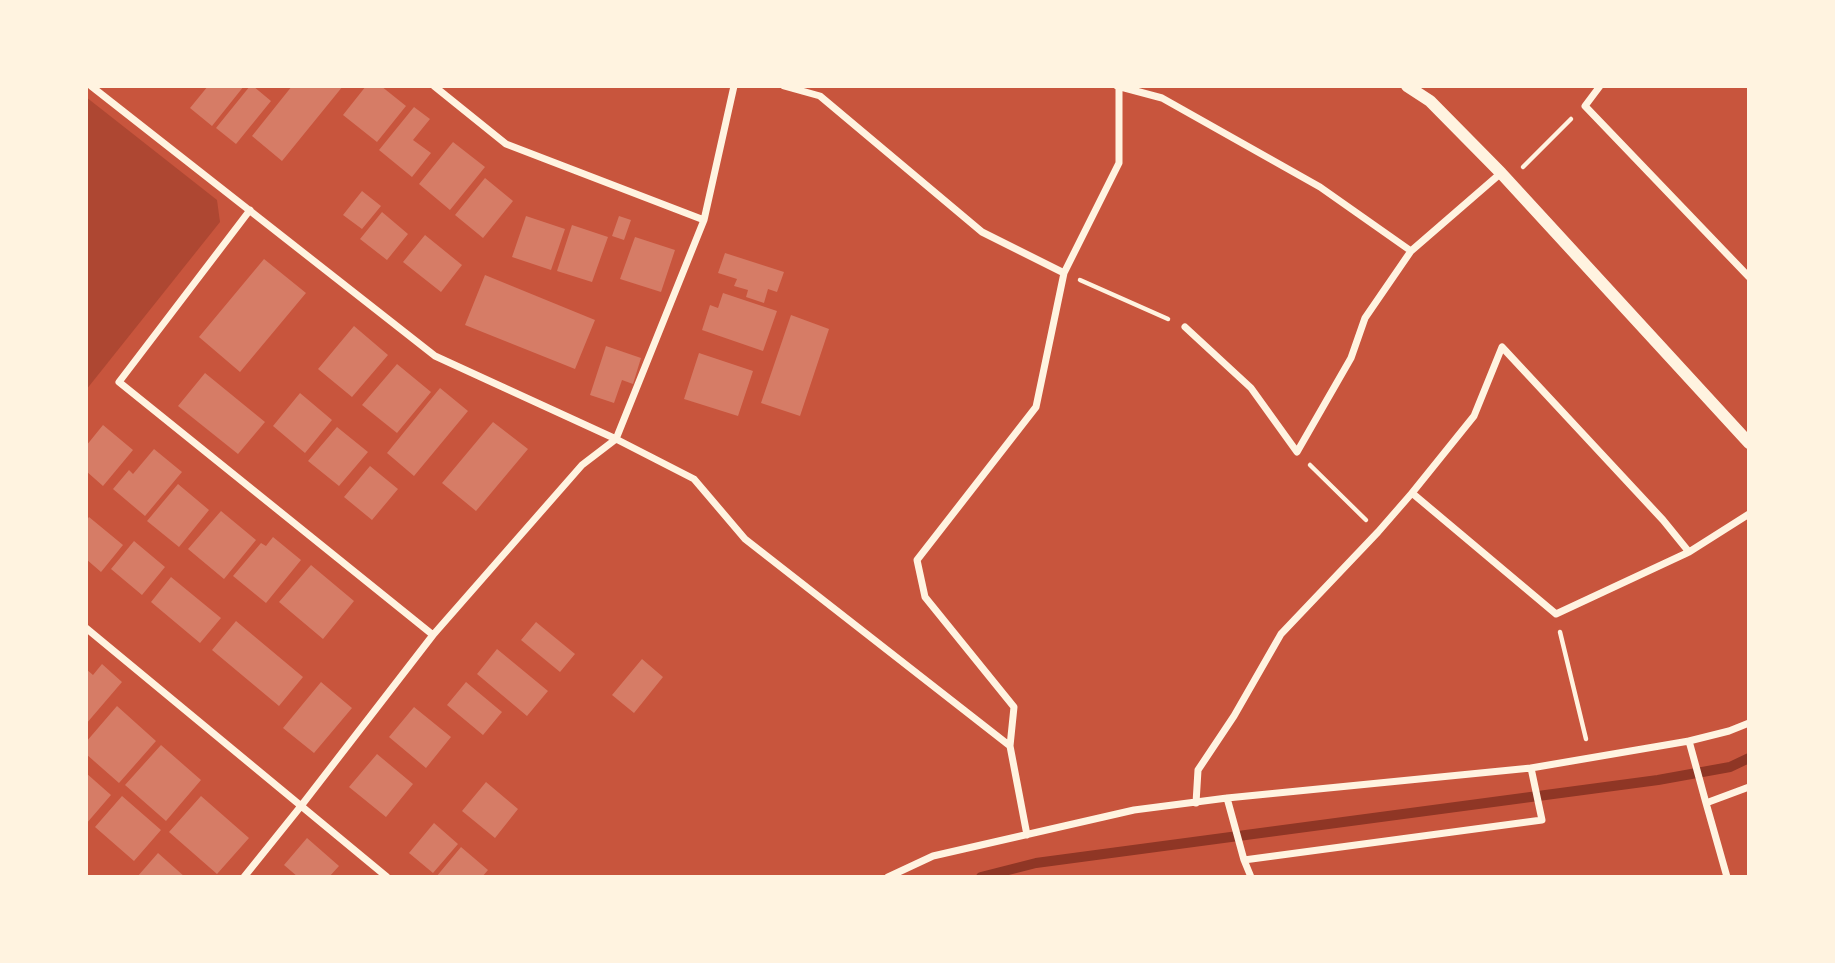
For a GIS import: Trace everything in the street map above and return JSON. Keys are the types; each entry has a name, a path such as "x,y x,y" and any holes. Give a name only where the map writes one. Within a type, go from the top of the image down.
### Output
{"street":[{"path":"91,86 101,89 435,356 616,439 694,480 745,539 1010,746"},
{"path":"434,86 506,144 705,220"},
{"path":"244,877 433,635 582,465 616,439 705,220 734,86"},
{"path":"784,86 820,96 982,232 1064,273"},
{"path":"1027,835 1010,746 1014,707 925,597 917,560 1036,407 1064,273 1119,163 1118,86 1162,98 1283,166 1320,187 1411,251"},
{"path":"1408,86 1430,101 1505,177 1749,443"},
{"path":"1600,86 1585,106 1749,277"},
{"path":"1185,327 1251,388 1297,452 1351,358 1365,318 1411,251 1505,177"},
{"path":"250,209 119,382 433,635"},
{"path":"1196,803 1198,770 1234,716 1281,634 1378,532 1474,416 1502,347 1663,520 1689,552"},
{"path":"1412,492 1556,614 1689,552 1749,514"},
{"path":"86,628 387,877"},
{"path":"888,877 933,856 1134,810 1227,798 1531,768 1689,741 1749,723"},
{"path":"1689,741 1727,877"},
{"path":"1244,860 1542,820 1531,768"},
{"path":"1706,803 1749,787"},
{"path":"1227,798 1251,877"}],"path":[{"path":"1505,177 1585,106"},
{"path":"1064,273 1185,327"},
{"path":"1297,452 1378,532"},
{"path":"1556,614 1592,758"}],"shaded area":[{"path":"86,97 217,200 220,222 86,390"}],"building":[{"path":"208,86 244,86 212,126 190,108"},
{"path":"250,86 271,101 236,144 216,128"},
{"path":"292,86 343,86 282,161 252,136"},
{"path":"366,86 381,86 406,106 377,142 343,115"},
{"path":"414,107 430,119 413,140 431,153 412,177 379,150"},
{"path":"453,142 485,167 450,210 419,184"},
{"path":"485,178 513,201 483,238 455,215"},
{"path":"362,191 381,206 362,229 343,215"},
{"path":"382,212 408,234 387,260 360,239"},
{"path":"526,216 565,229 551,270 512,257"},
{"path":"619,216 631,220 624,240 612,236"},
{"path":"572,225 608,237 592,282 557,271"},
{"path":"425,235 462,265 441,292 403,262"},
{"path":"635,237 675,250 661,292 620,279"},
{"path":"725,253 784,272 777,292 768,289 764,303 746,297 748,290 734,286 737,279 718,273"},
{"path":"264,259 306,293 240,372 199,337"},
{"path":"485,275 595,320 575,369 465,325"},
{"path":"723,293 777,311 763,351 702,330 710,305 718,308"},
{"path":"791,315 829,329 800,416 761,403"},
{"path":"354,326 388,355 352,397 318,369"},
{"path":"606,346 641,358 633,384 622,380 614,403 590,395"},
{"path":"699,353 753,371 738,416 684,399"},
{"path":"397,364 431,392 397,433 362,405"},
{"path":"205,373 265,422 238,454 178,406"},
{"path":"440,388 468,411 414,476 387,453"},
{"path":"300,393 332,420 305,453 273,426"},
{"path":"493,422 528,449 476,511 442,483"},
{"path":"103,425 133,450 103,486 86,471 86,446"},
{"path":"337,427 368,452 339,486 308,461"},
{"path":"154,449 182,472 145,516 113,489 129,470 133,474"},
{"path":"370,466 398,489 372,520 344,497"},
{"path":"178,484 209,510 179,547 147,521"},
{"path":"221,511 256,540 224,579 188,549"},
{"path":"89,517 123,545 101,572 86,559 86,521"},
{"path":"273,537 301,560 266,603 233,576 261,543 266,546"},
{"path":"134,541 165,567 142,595 111,569"},
{"path":"311,565 354,601 323,639 279,602"},
{"path":"171,577 221,618 200,643 151,602"},
{"path":"236,621 303,677 279,706 212,650"},
{"path":"536,622 575,654 560,672 521,640"},
{"path":"497,649 548,691 527,716 477,674"},
{"path":"642,659 663,677 634,713 612,695"},
{"path":"102,664 122,682 86,724 86,669 93,675"},
{"path":"321,682 352,708 314,753 283,728"},
{"path":"466,682 502,712 483,735 447,705"},
{"path":"117,706 156,741 119,783 86,754 86,742"},
{"path":"414,707 451,737 426,768 389,737"},
{"path":"161,745 201,780 166,821 125,785"},
{"path":"377,754 413,784 386,817 349,787"},
{"path":"86,773 111,795 86,824"},
{"path":"486,782 518,809 495,838 462,811"},
{"path":"122,796 161,830 134,861 95,827"},
{"path":"201,796 249,838 217,874 169,832"},
{"path":"434,823 458,844 433,873 409,853"},
{"path":"307,838 339,866 329,877 298,877 284,865"},
{"path":"461,847 488,870 482,877 436,877"},
{"path":"158,853 185,877 137,877"}],"waterway":[{"path":"981,877 1036,863 1658,780 1730,767 1749,758"}]}
